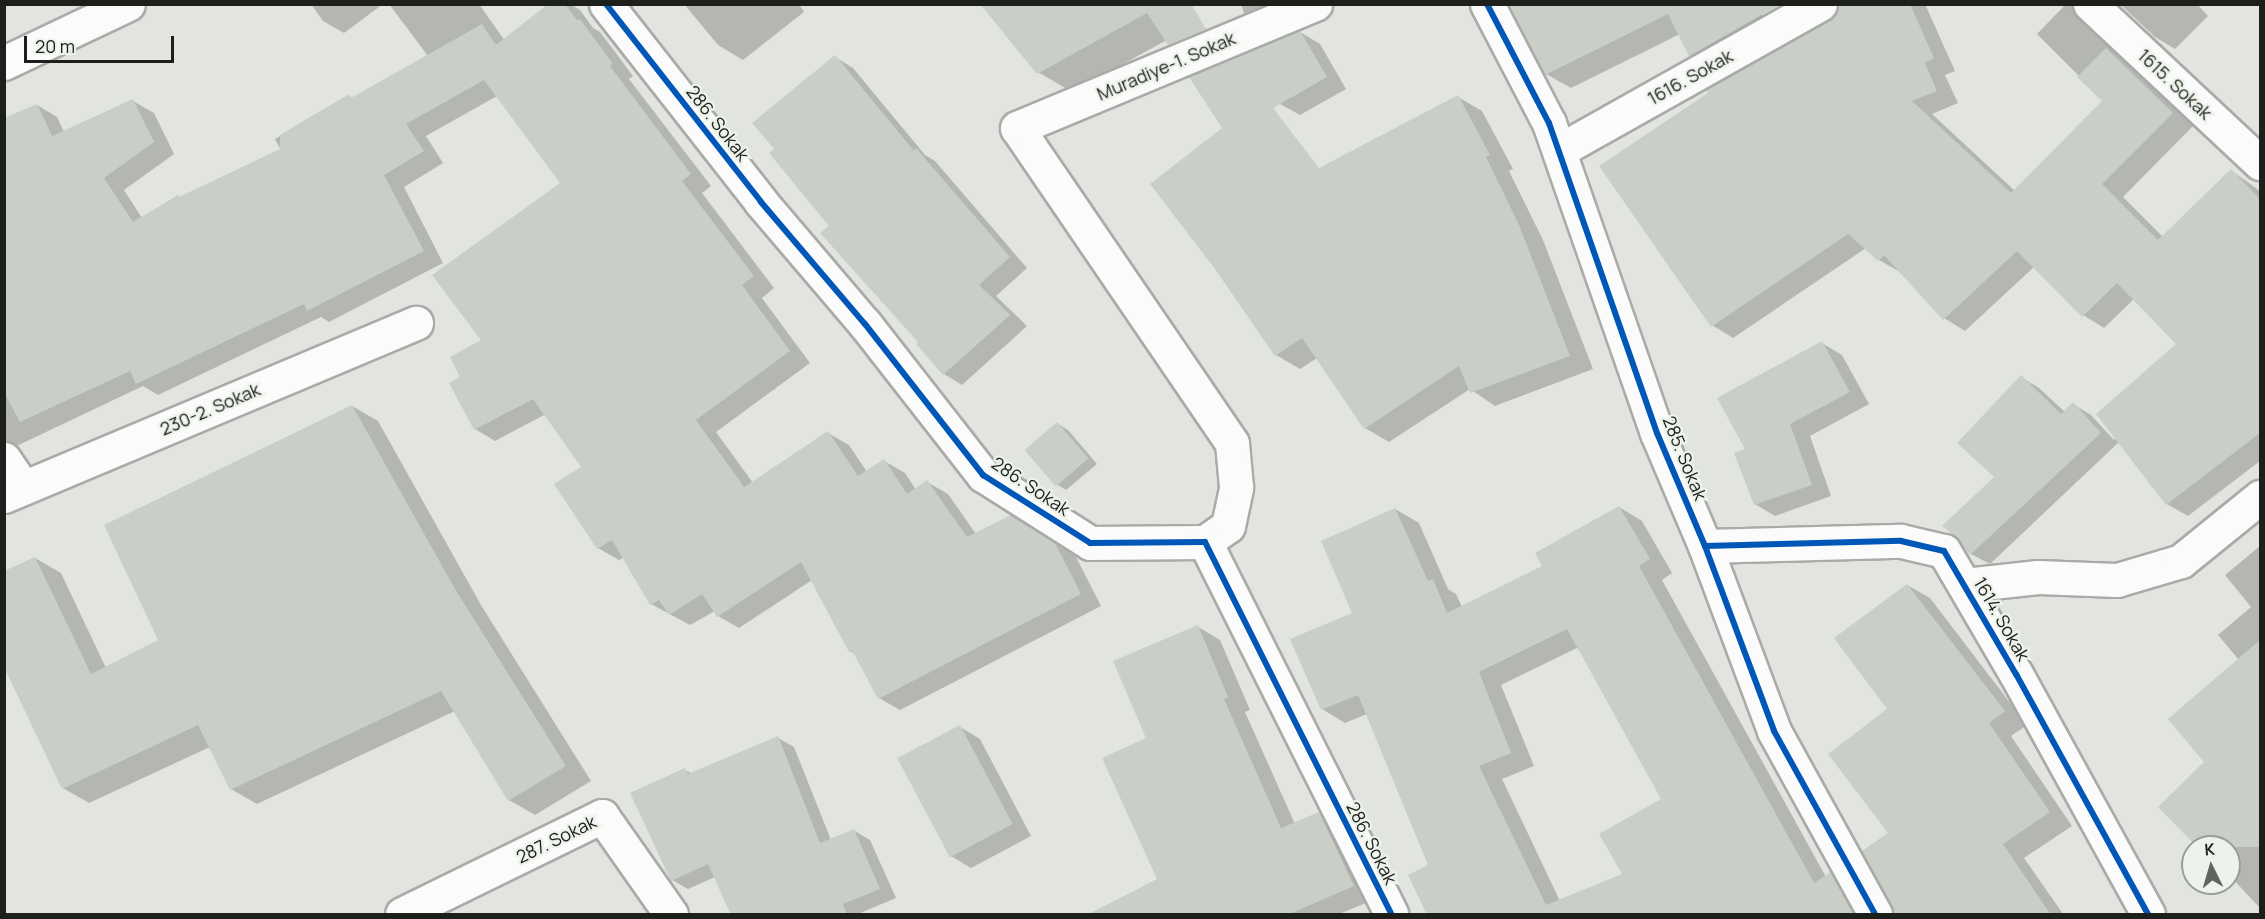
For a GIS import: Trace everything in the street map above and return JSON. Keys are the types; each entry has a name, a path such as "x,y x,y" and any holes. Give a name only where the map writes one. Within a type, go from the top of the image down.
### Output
{"street":[{"name":"286. Sokak","path":"606,4 761,202 865,324 983,475 1089,543 1205,542 1391,915"},
{"name":"Muradiye-1. Sokak","path":"1205,542 1228,526 1236,487 1232,443 1017,128 1315,4"},
{"name":"285. Sokak","path":"1487,4 1549,123 1560,150 1657,433 1705,546 1774,730 1875,915"},
{"name":"1616. Sokak","path":"1560,150 1820,4"},
{"name":"1615. Sokak","path":"2090,4 2260,163"},
{"path":"4,63 120,6"},
{"name":"230-2. Sokak","path":"14,491 417,323"},
{"path":"4,459 14,491"},
{"path":"1965,585 2038,576 2117,580 2181,561 2260,497"},
{"name":"1614. Sokak","path":"1705,546 1901,541 1944,551 2148,915"},
{"name":"287. Sokak","path":"402,915 602,816 671,915"}],"building":[{"path":"548,4 565,4 577,20 580,19 613,64 610,66 691,174 682,181 754,276 742,285 790,351 696,420 744,487 828,431 858,476 884,459 907,494 927,480 967,537 1011,515 1055,543 1081,594 878,699 852,650 849,652 801,562 717,617 702,594 669,615 659,600 650,605 612,540 597,549 554,484 581,467 533,399 474,430 449,383 460,377 450,357 481,340 432,275 560,183 484,80 406,124 424,151 384,175 424,251 307,311 304,304 136,384 130,371 20,422 4,392 4,118 37,104 52,136 133,99 154,142 104,178 133,222 178,195 179,197 280,149 280,135 349,94 351,98 482,24 496,45"},
{"path":"980,4 1191,4 1206,29 1168,45 1147,13 1037,74"},
{"path":"1508,4 1781,4 1689,56 1668,14 1545,75"},
{"path":"1839,4 1910,4 1934,58 1925,63 1937,91 1912,101 2011,193 2102,101 2077,77 2106,48 2173,113 2102,184 2158,240 2231,169 2260,199 2260,433 2166,505 2096,414 2176,344 2117,283 2082,317 2017,251 1943,320 1884,255 1878,261 1848,234 1711,327 1599,166 1708,93 1706,90 1829,20 1836,13"},
{"path":"1300,31 1327,77 1273,108 1319,168 1458,95 1490,155 1486,157 1519,225 1570,356 1470,393 1459,366 1364,429 1302,338 1275,356 1215,269 1150,184 1222,128 1189,77"},
{"path":"835,55 914,151 916,148 1010,257 979,285 1010,315 943,375 916,344 918,342 820,233 829,226 769,153 774,149 752,123"},
{"path":"1822,341 1850,392 1790,424 1812,485 1754,505 1734,453 1745,449 1717,398"},
{"path":"2021,375 2061,414 2073,402 2101,433 1970,555 1955,536 1942,526 1994,477 1957,443"},
{"path":"352,405 455,589 566,766 508,801 441,691 230,790 198,725 62,789 4,667 4,571 35,557 91,674 158,640 104,525"},
{"path":"1057,422 1088,458 1056,486 1025,450"},
{"path":"1619,506 1650,559 1639,566 1814,883 1831,872 1854,915 1427,915 1408,875 1428,865 1358,695 1321,710 1290,639 1352,613 1321,541 1395,508 1428,581 1433,579 1447,613 1542,566 1535,553","holes":["1567,629 1661,799 1599,834 1622,874 1546,905 1479,766 1511,753 1479,672"]},
{"path":"1907,584 2005,711 1989,723 2050,812 2003,844 2051,915 1894,915 1862,851 1888,833 1828,754 1887,709 1834,638"},
{"path":"1198,625 1228,697 1224,699 1281,828 1319,812 1354,886 1287,915 1087,915 1157,879 1102,758 1146,738 1113,661"},
{"path":"2260,640 2260,847 2241,847 2241,835 2185,835 2158,807 2204,762 2168,719"},
{"path":"960,725 1013,824 950,857 897,758"},
{"path":"778,736 820,843 854,829 880,889 843,904 847,915 731,915 708,864 671,881 630,793 685,768 688,774"}],"cycle path":[{"path":"606,4 761,202 865,324 983,475 1090,543 1205,542 1391,914"},
{"path":"1487,4 1549,123 1657,433 1705,546 1774,731 1875,914"},
{"path":"1705,546 1901,541 1944,551 2016,674 2148,914"}]}
